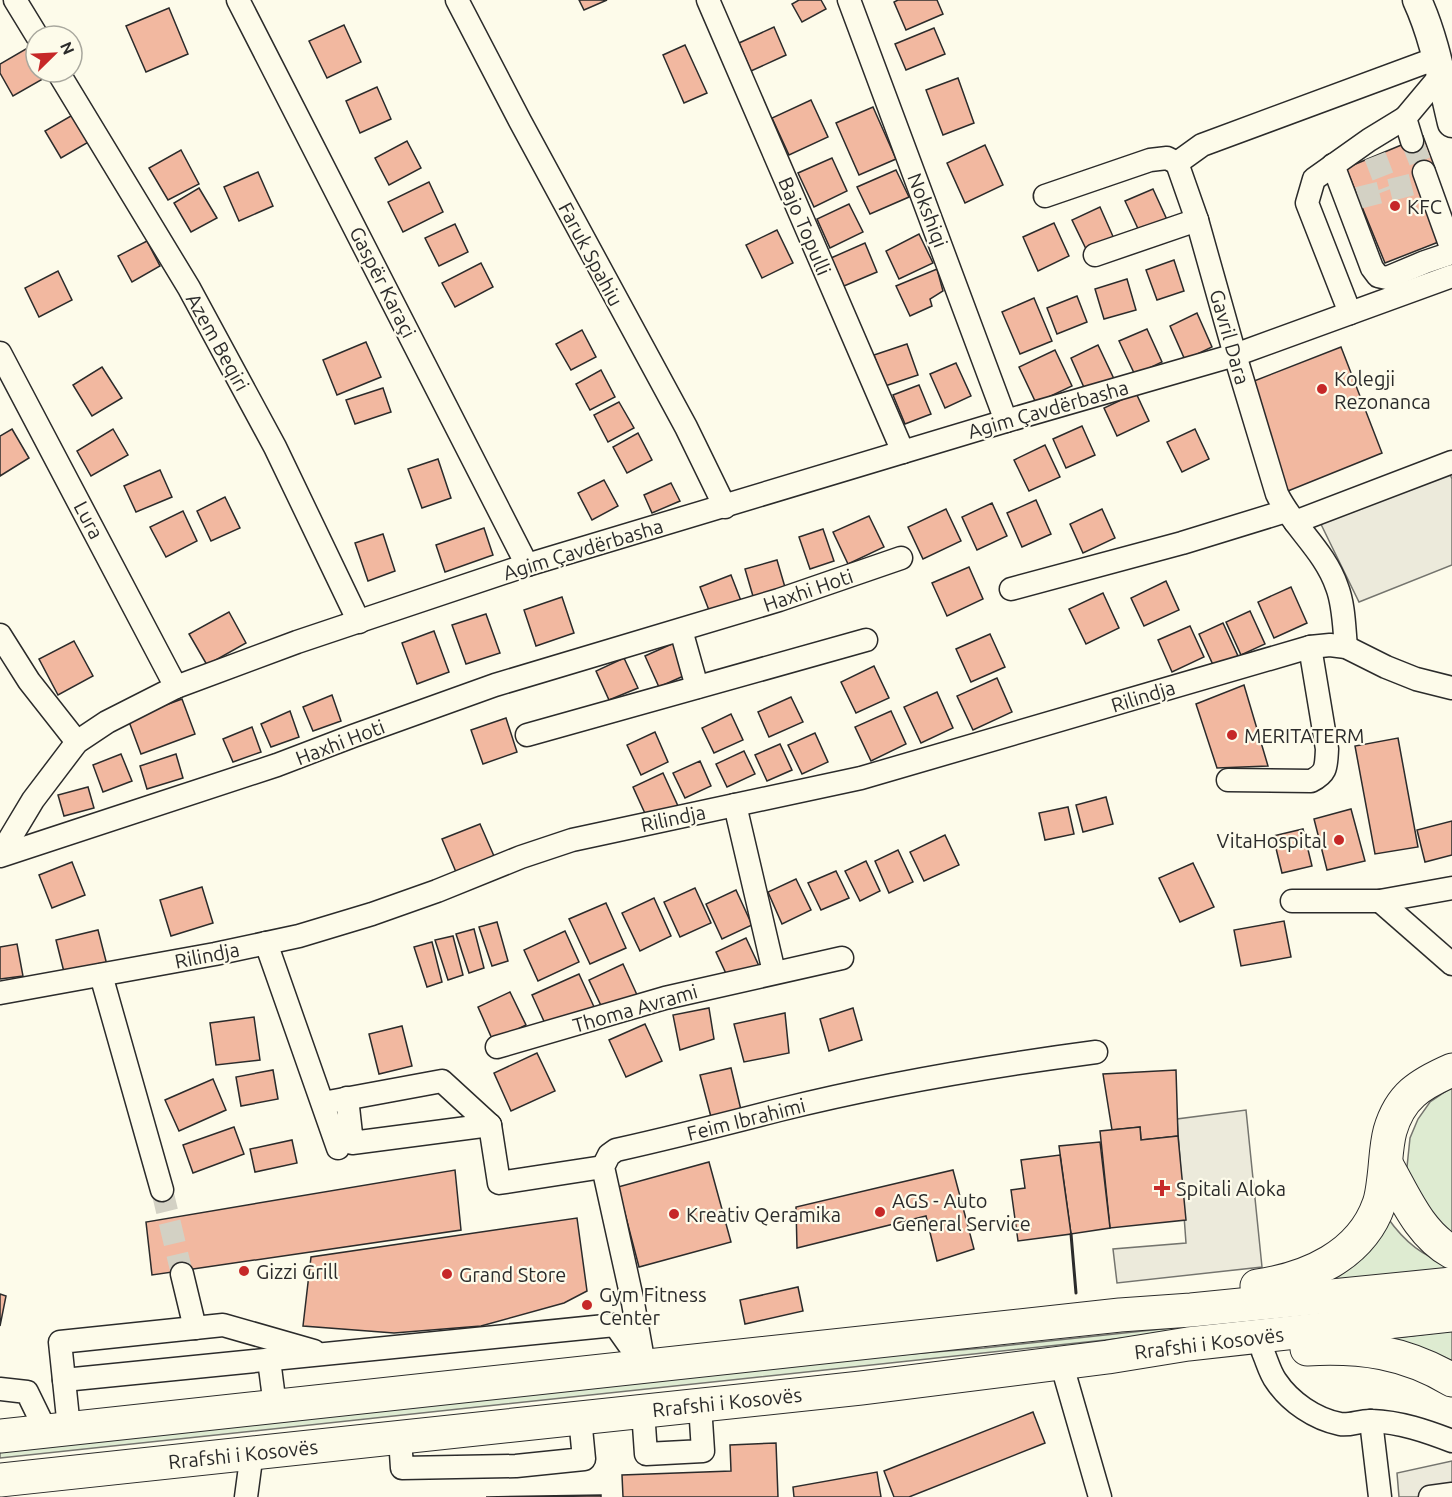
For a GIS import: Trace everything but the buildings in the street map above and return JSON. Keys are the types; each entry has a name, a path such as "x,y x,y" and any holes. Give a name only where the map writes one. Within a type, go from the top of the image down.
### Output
{"highway":[{"path":"1120,1315 1180,1296 1288,1281 1325,1266 1359,1239 1380,1203 1389,1133 1404,1102 1415,1089 1452,1070"},
{"path":"1386,1164 1415,1216 1434,1240 1452,1252"},
{"name":"Rrafshi i Kosovës","path":"0,1436 1120,1315 1452,1284"},
{"name":"Rrafshi i Kosovës","path":"17,1485 252,1452 861,1388 1108,1357 1188,1344 1452,1315"},
{"path":"1108,1357 1179,1359 1331,1348 1380,1352 1408,1358 1433,1368 1452,1380"}],"main road":[{"path":"1417,0 1424,14 1452,123"}],"street":[{"path":"15,0 30,24"},
{"name":"Gaspër Karaçi","path":"238,0 527,565"},
{"name":"Faruk Spahiu","path":"457,0 726,507"},
{"name":"Bajo Topulli","path":"708,0 903,452"},
{"name":"Nokshiqi","path":"849,0 1006,421"},
{"path":"1350,313 1307,203 1314,179 1333,165 1372,148 1405,118 1439,67"},
{"path":"1045,196 1150,160 1167,158 1177,163 1202,145 1439,67"},
{"name":"Azem Beqiri","path":"65,84 189,288 275,447 359,622"},
{"path":"1405,118 1412,141"},
{"name":"Gavril Dara","path":"1177,163 1197,220 1277,494 1314,545 1337,586 1346,646"},
{"path":"1333,165 1352,200 1372,268 1378,276 1388,278 1452,251 1423,180"},
{"path":"1095,255 1197,220"},
{"name":"Agim Çavdërbasha","path":"0,855 6,828 33,800 77,742 107,722 176,687 297,642 527,565 1006,421 1235,355 1452,276"},
{"name":"Lura","path":"0,353 176,687"},
{"path":"1011,589 1291,516 1452,462"},
{"name":"Haxhi Hoti","path":"0,855 277,765 495,685 779,600 901,558"},
{"path":"681,630 698,687"},
{"path":"0,635 29,681 77,742"},
{"path":"527,735 866,640"},
{"path":"1346,646 1386,667 1416,679 1452,688"},
{"name":"Rilindja","path":"0,993 299,936 372,914 572,840 861,778 1310,647 1346,646"},
{"path":"1228,780 1311,782 1322,776 1326,767 1327,749 1310,647"},
{"path":"735,805 774,972"},
{"path":"1292,902 1380,901 1452,888"},
{"path":"1380,901 1452,964"},
{"path":"266,943 338,1148"},
{"name":"Thoma Avrami","path":"497,1047 665,998 842,958"},
{"path":"101,975 162,1190"},
{"name":"Feim Ibrahimi","path":"603,1167 609,1155 616,1150 780,1110 900,1083 1001,1064 1096,1052"},
{"path":"323,1103 442,1081 490,1125 498,1183 603,1167 633,1303 644,1365"},
{"path":"347,1098 352,1143 490,1125"},
{"path":"182,1275 195,1328"},
{"path":"57,1429 64,1380 60,1342 223,1325 324,1354"},
{"path":"64,1380 615,1325 644,1365"},
{"path":"1263,1352 1275,1380 1291,1399 1314,1416 1341,1424 1371,1421 1425,1430 1452,1441"},
{"path":"269,1360 275,1406"},
{"path":"1060,1362 1100,1497"},
{"path":"0,1389 27,1392 57,1429"},
{"path":"643,1411 646,1454 703,1451 700,1405"},
{"path":"1371,1421 1380,1497"},
{"path":"246,1497 252,1452"},
{"path":"1430,1497 1452,1494"}],"green space":[{"path":"1452,1087 1452,1248 1411,1196 1407,1167 1410,1138 1418,1119 1430,1102"},
{"path":"1387,1217 1408,1242 1423,1253 1452,1267 1452,1273 1299,1288"},
{"path":"1452,1298 1452,1303 0,1458 0,1447 811,1362 984,1348"},
{"path":"1452,1331 1452,1371 1377,1340"}],"shaded area":[{"path":"1444,459 1452,479 1452,565 1359,602 1314,510"},
{"path":"1246,1110 1262,1267 1117,1283 1113,1249 1186,1243 1177,1119"},
{"path":"1452,1461 1452,1497 1399,1497 1397,1473"}],"tunnel":[{"path":"1412,141 1424,172"},
{"path":"1375,156 1388,190"},
{"path":"1358,198 1418,183"},
{"path":"162,1190 182,1274"}],"wall":[{"path":"1071,1234 1076,1293"}],"place":[{"name":"KFC","path":"1395,206"},
{"name":"Kolegji Rezonanca","path":"1322,389"},
{"name":"MERITATERM","path":"1232,735"},
{"name":"VitaHospital","path":"1339,840"},
{"name":"Spitali Aloka","path":"1162,1188"},
{"name":"AGS - Auto General Service","path":"880,1212"},
{"name":"Kreativ Qeramika","path":"674,1214"},
{"name":"Gizzi Grill","path":"244,1271"},
{"name":"Grand Store","path":"447,1274"},
{"name":"Gym Fitness Center","path":"587,1305"}]}
